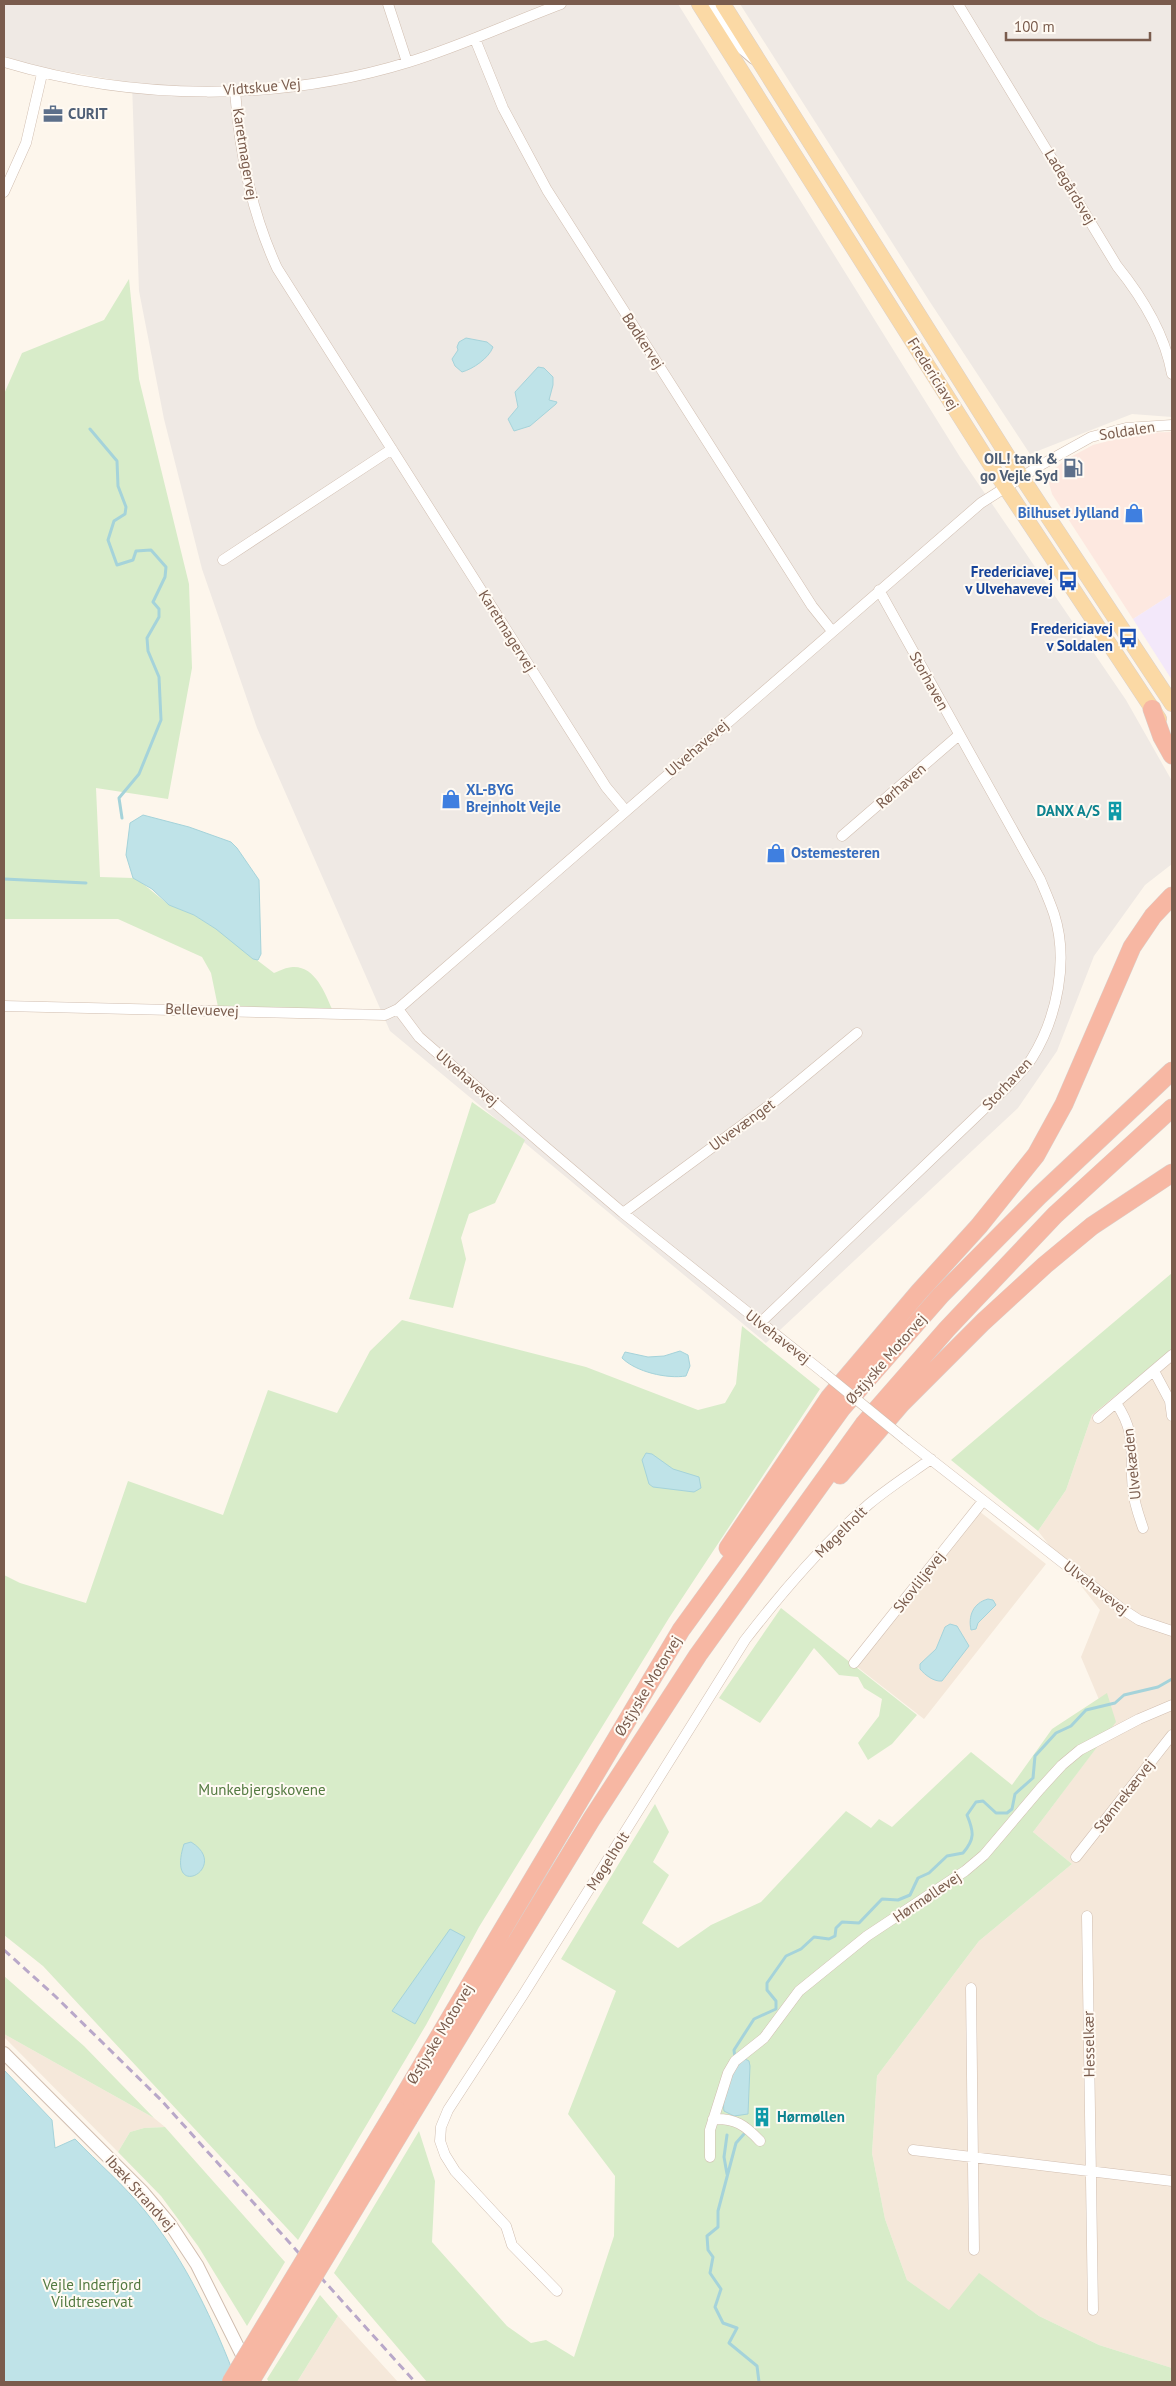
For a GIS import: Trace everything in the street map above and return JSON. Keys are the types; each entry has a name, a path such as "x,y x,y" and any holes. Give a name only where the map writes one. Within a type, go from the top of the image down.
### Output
{"highway":[{"path":"1152,709 1162,737 1172,755"},
{"path":"681,1630 688,1609 829,1398 919,1292 985,1219 1036,1155 1064,1104 1132,946 1153,916 1172,896"},
{"name":"Østjyske Motorvej","path":"250,2382 681,1630 842,1408 941,1295 1039,1196 1172,1071"},
{"name":"Østjyske Motorvej","path":"231,2382 698,1655 864,1424 947,1329 1055,1216 1172,1108"},
{"path":"766,1560 807,1516 901,1404 983,1322 1045,1265 1092,1226 1172,1173"}],"main road":[{"name":"Fredericiavej","path":"699,4 1005,487 1172,739"},
{"name":"Fredericiavej","path":"723,4 1022,476 1172,704"},
{"path":"918,350 1007,474 1022,476"},
{"path":"1005,487 1019,490 1146,679 1172,704"}],"street":[{"path":"388,4 407,62"},
{"name":"Vidtskue Vej","path":"514,22 546,4"},
{"name":"Vidtskue Vej","path":"4,62 42,74 127,88 235,91 298,86 407,62 475,40 514,22 561,4"},
{"path":"712,4 741,47 761,64"},
{"name":"Ladegårdsvej","path":"958,4 1117,266 1132,285 1160,336 1172,374"},
{"name":"Bødkervej","path":"475,40 503,108 547,190 807,599 832,631"},
{"path":"4,192 26,142 42,74"},
{"name":"Karetmagervej","path":"235,91 238,136 246,179 264,238 277,268 606,787 626,811"},
{"name":"Soldalen","path":"1005,487 1091,437 1126,428 1172,425"},
{"path":"223,560 392,449"},
{"name":"Ulvehavevej","path":"1005,487 981,503 879,590 398,1009 419,1037 623,1213 760,1323 1122,1609 1139,1620 1172,1630"},
{"name":"Storhaven","path":"760,1323 1007,1087 1032,1059 1047,1029 1057,995 1060,970 1060,942 1055,916 1040,879 879,590"},
{"name":"Rørhaven","path":"842,836 959,735"},
{"name":"Bellevuevej","path":"4,1006 385,1015 398,1009"},
{"name":"Ulvevænget","path":"623,1213 776,1101 857,1033"},
{"name":"Ulvekæden","path":"1098,1418 1172,1355"},
{"path":"1154,1371 1170,1401 1172,1416"},
{"name":"Ulvekæden","path":"1116,1403 1126,1417 1131,1432 1133,1491 1143,1528"},
{"name":"Møgelholt","path":"557,2291 512,2245 506,2226 455,2171 445,2155 440,2141 441,2127 448,2110 524,1995 745,1640 775,1601 869,1503 931,1459"},
{"name":"Skovliljevej","path":"854,1663 983,1501"},
{"name":"Hørmøllevej","path":"710,2157 710,2130 728,2072 735,2061 764,2038 800,1991 867,1936 972,1866 984,1855 1045,1783 1080,1750 1139,1718 1172,1705"},
{"name":"Stønnekærvej","path":"1076,1857 1172,1735"},
{"name":"Hesselkær","path":"1087,1916 1093,2310"},
{"path":"971,1988 974,2250"},
{"name":"Ibæk Strandvej","path":"4,2053 143,2192 166,2219 197,2265 236,2346 258,2382"},
{"path":"713,2118 726,2118 743,2124 760,2141"},
{"path":"913,2150 1172,2181"}],"shaded area":[{"path":"4,4 678,4 960,457 1126,700 1172,781 1172,864 1145,885 1094,956 1057,1051 1018,1108 766,1343 390,1031 257,728 202,569 164,419 139,291 132,83 35,66 4,56"},
{"path":"740,4 1172,4 1172,417 1132,414 1030,454 930,302"},
{"path":"1172,432 1172,594 1133,619 1052,494 1047,476 1065,460 1093,445 1140,433"},
{"path":"1172,594 1172,680 1133,619"},
{"path":"1172,1349 1172,2368 1099,2345 1039,2316 979,2274 949,2311 907,2280 885,2219 872,2153 877,2076 979,1941 1072,1864 1033,1832 1111,1728 1081,1657 1100,1610 1038,1531 1066,1490 1092,1415"},
{"path":"979,1511 1046,1564 924,1719 856,1666"},
{"path":"4,2034 154,2118 165,2127 144,2128 130,2132 118,2152 4,2037"},
{"path":"338,2316 398,2382 297,2382"}],"green space":[{"path":"129,279 139,379 189,584 192,668 168,799 96,788 100,877 133,878 169,905 194,915 216,929 274,973 293,967 307,971 318,982 332,1009 218,1007 211,973 202,957 118,919 4,919 4,394 22,353 104,320"},
{"path":"472,1102 525,1140 495,1203 469,1214 461,1238 466,1259 453,1308 409,1299"},
{"path":"1172,1273 1172,1349 1092,1415 1066,1490 1038,1531 951,1460"},
{"name":"Munkebjergskovene","path":"402,1320 586,1367 698,1410 725,1403 736,1384 742,1326 820,1389 669,1618 479,1927 426,2025 298,2240 43,1966 4,1935 4,1575 20,1583 86,1603 128,1481 223,1515 268,1390 337,1413 370,1351"},
{"path":"781,1608 917,1715 892,1744 868,1760 858,1743 879,1716 882,1699 864,1688 858,1677 839,1675 814,1648 760,1723 719,1698"},
{"path":"1107,1693 1116,1722 1033,1832 1072,1864 979,1941 877,2076 872,2153 885,2219 907,2280 949,2310 979,2273 1039,2316 1099,2345 1172,2368 1172,2382 427,2382 334,2273 419,2131 435,2181 432,2242 507,2326 531,2343 546,2340 574,2357 614,2236 615,2176 568,2114 616,1991 561,1959 655,1804 669,1832 653,1862 669,1875 642,1923 678,1948 711,1925 761,1902 846,1811 871,1828 879,1819 892,1827 971,1752 1012,1785 1052,1729"},
{"path":"4,1976 84,2046 154,2118 4,2034"},
{"path":"165,2127 285,2262 247,2326 198,2246 161,2196 118,2152 130,2132 144,2128"},
{"path":"320,2295 338,2316 297,2382 269,2382 267,2379"}],"water":[{"path":"466,338 487,342 493,347 480,362 462,372 455,366 452,359 458,350 459,342"},
{"path":"538,367 544,368 553,377 549,400 557,402 530,426 514,431 508,419 518,407 515,392"},
{"path":"143,815 189,827 231,842 237,848 259,880 261,954 258,960 253,959 216,929 194,915 169,905 152,889 133,878 126,855 130,823"},
{"path":"680,1351 688,1355 690,1366 686,1376 678,1377 643,1371 622,1358 625,1352 648,1357 664,1356"},
{"path":"646,1453 652,1454 673,1469 699,1477 701,1488 694,1492 653,1487 649,1484 642,1460"},
{"path":"988,1599 993,1600 996,1605 978,1623 976,1629 971,1630 970,1620 975,1607"},
{"path":"950,1624 957,1626 969,1646 942,1681 936,1680 930,1678 920,1669 920,1664 936,1649 945,1627"},
{"path":"191,1842 202,1852 205,1861 202,1869 196,1875 189,1876 183,1873 181,1862 184,1844"},
{"path":"450,1929 465,1937 415,2024 392,2011"},
{"path":"745,2059 749,2061 750,2066 748,2114 734,2116 724,2111 724,2098 732,2075"},
{"name":"Vejle Inderfjord Vildtreservat","path":"4,2070 52,2120 55,2148 75,2139 128,2192 160,2230 198,2293 219,2337 237,2382 4,2382"}],"waterway":[{"path":"90,429 117,461 118,486 126,507 125,514 114,521 108,540 117,565 133,560 136,551 151,550 166,567 165,577 153,602 159,609 159,617 147,638 148,651 159,677 161,720 139,774 119,798 122,818"},
{"path":"4,879 86,883"},
{"path":"735,2058 734,2050 754,2019 776,2009 776,2001 767,1990 767,1983 786,1956 801,1949 814,1937 829,1939 835,1936 836,1928 842,1922 859,1923 882,1899 898,1900 910,1895 918,1878 929,1873 947,1856 963,1853 970,1844 972,1835 967,1815 976,1802 983,1801 996,1813 1007,1813 1012,1809 1015,1794 1033,1778 1035,1756 1056,1733 1071,1726 1086,1710 1115,1703 1124,1695 1158,1687 1172,1679"},
{"path":"744,2134 736,2143 718,2211 718,2227 707,2236 708,2250 713,2257 710,2273 721,2289 715,2307 723,2323 737,2328 729,2343 757,2366 759,2382"},
{"path":"727,2135 724,2157 727,2174"}],"railway":[{"path":"4,1950 55,1996 161,2100 415,2382"}],"place":[{"name":"CURIT","path":"53,114"},
{"name":"OIL! tank & go Vejle Syd","path":"1073,468"},
{"name":"Bilhuset Jylland","path":"1134,513"},
{"name":"Fredericiavej v Ulvehavevej","path":"1068,581"},
{"name":"Fredericiavej v Soldalen","path":"1128,638"},
{"name":"XL-BYG Brejnholt Vejle","path":"451,799"},
{"name":"DANX A/S","path":"1115,811"},
{"name":"Ostemesteren","path":"776,853"},
{"name":"Hørmøllen","path":"762,2117"}]}
